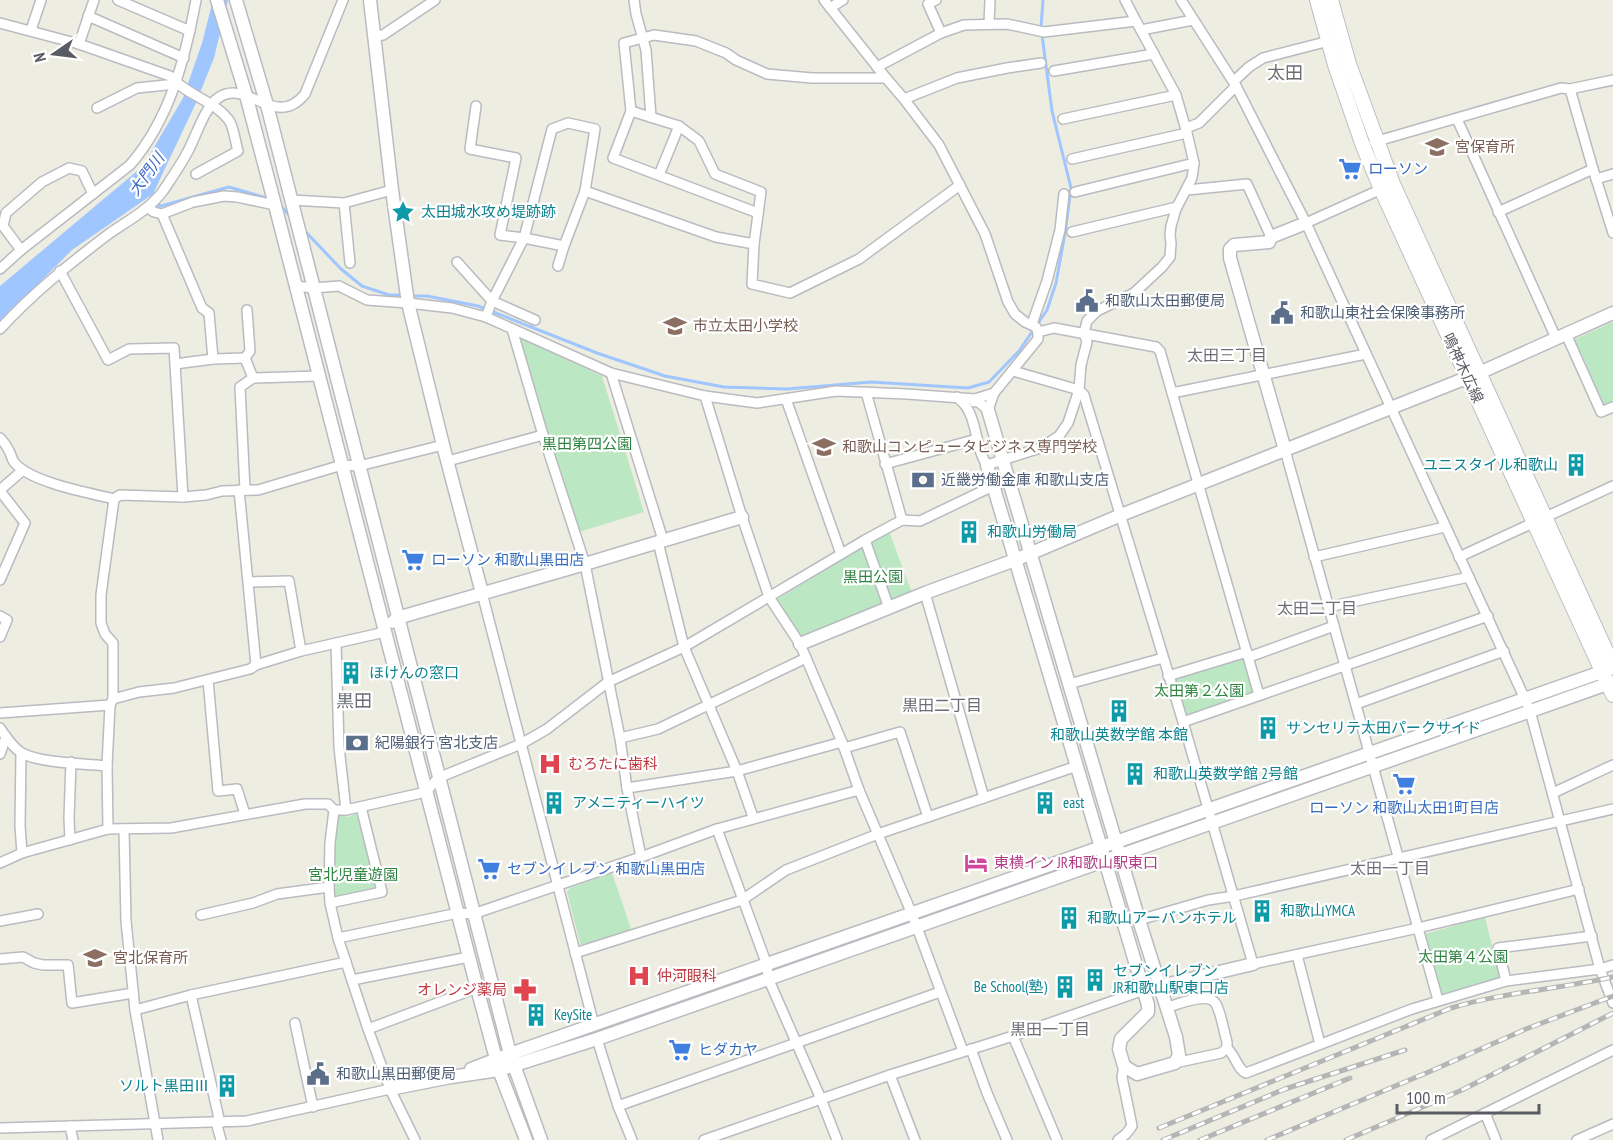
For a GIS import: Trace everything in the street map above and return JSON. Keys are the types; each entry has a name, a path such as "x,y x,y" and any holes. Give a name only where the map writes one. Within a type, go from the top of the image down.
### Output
{"main road":[{"name":"鳴神木広線","path":"1317,0 1335,65 1387,186 1610,678"},
{"name":"鳴神木広線","path":"1331,0 1370,144"}],"street":[{"path":"31,30 41,0"},
{"path":"79,44 94,0"},
{"path":"118,0 190,31"},
{"path":"0,269 130,165 144,149 178,84 196,0"},
{"path":"217,0 246,95 275,205 477,988 498,1065 526,1140"},
{"path":"236,0 267,105 510,1054 541,1140"},
{"path":"0,329 20,307 60,271 148,208 162,193 188,152 208,103 225,94 233,93 246,95 277,107 289,107 299,102 305,94 343,0"},
{"path":"370,0 392,190 408,303 594,1025"},
{"path":"375,36 383,35 435,0"},
{"path":"634,0 646,50 651,117"},
{"path":"824,0 939,145 985,234 1008,302 1015,314 1035,328 1054,328 1084,333 1156,347 1160,351 1260,695"},
{"path":"830,8 843,0"},
{"path":"936,0 928,4 941,33"},
{"path":"988,24 990,0"},
{"path":"987,465 1040,448 1059,435 1068,423 1078,390 1087,342 1084,333 1087,321 1097,311 1134,293 1170,257 1170,235 1177,207 1192,178 1194,163 1176,95 1125,0"},
{"path":"1181,0 1235,84 1306,223 1525,699 1600,969 1613,1003"},
{"path":"88,16 184,58"},
{"path":"1141,30 1193,20"},
{"path":"877,68 941,33 964,25 1007,24 1044,32 1136,21"},
{"path":"0,22 79,44 170,76 178,84 208,103 229,120 238,151 196,174"},
{"path":"758,213 613,158 631,111 624,43 654,35 696,41 726,53 767,75 812,78 886,78"},
{"path":"1072,159 1187,130 1199,123 1249,67 1263,58 1329,41"},
{"path":"1054,71 1154,54"},
{"path":"904,99 957,78 1041,63"},
{"path":"1370,144 1561,88 1613,80"},
{"path":"97,108 137,88 178,84"},
{"path":"1570,88 1613,233"},
{"path":"1063,119 1176,95"},
{"path":"477,106 470,149 516,158 500,235 564,246"},
{"path":"631,111 679,126 699,141 716,174 761,192 754,244 752,284 790,293 859,259 960,185"},
{"path":"1457,119 1498,212 1601,412 1613,407"},
{"path":"486,317 524,238 552,129 568,123 595,129 585,190 558,266"},
{"path":"659,176 679,126"},
{"path":"1075,192 1194,163"},
{"path":"21,250 1,226 6,213 42,182 69,168 82,171 93,194"},
{"path":"1498,212 1594,174 1613,174"},
{"path":"1186,190 1247,184 1271,237"},
{"path":"1387,186 1271,237 1269,242 1234,245 1230,249 1230,258 1438,1000"},
{"path":"291,200 344,203 392,190"},
{"path":"585,190 716,237 754,244"},
{"path":"988,411 994,393 1038,339 1035,328 1060,230 1064,194"},
{"path":"148,208 162,214 193,202 224,196 275,205"},
{"path":"344,203 350,263"},
{"path":"1072,232 1177,207"},
{"path":"162,214 202,308 209,313 213,359"},
{"path":"457,262 492,301 535,321"},
{"path":"60,271 108,360 129,349 174,348 183,497"},
{"path":"296,286 313,288 339,285 367,300 452,309 486,317 611,373 705,396 757,403 836,391 975,399 994,393"},
{"path":"245,358 250,351 247,310"},
{"path":"800,644 1473,375 1613,313"},
{"path":"512,329 543,435 585,564 641,857"},
{"path":"1172,393 1366,354"},
{"path":"175,364 245,358"},
{"path":"245,358 253,378"},
{"path":"1013,371 1078,390 1084,395 1253,964"},
{"path":"611,373 660,541 684,647 709,704 753,818"},
{"path":"256,665 242,490 240,387 253,378 319,376"},
{"path":"866,392 902,520"},
{"path":"705,396 769,597 800,644 917,926 940,992 1007,1140"},
{"path":"957,398 967,406 972,417 982,458 987,465 1144,990 1148,1012 1121,1039 1119,1049 1124,1066 1122,1077 1132,1126 1118,1140"},
{"path":"786,399 841,554"},
{"path":"975,399 988,411 1003,460 1029,554 1176,1037 1179,1055 1175,1063"},
{"path":"972,417 975,399"},
{"path":"448,461 543,435"},
{"path":"0,438 10,450 13,461 35,477 83,492 114,498 120,495 183,497 222,491 258,490 342,465 359,466 443,445"},
{"path":"885,464 977,439"},
{"path":"0,580 25,523 0,491 23,470"},
{"path":"0,863 22,853 108,829 171,828 305,804 328,804 334,810 346,810 426,792 438,778 521,744 547,729 608,682 684,647 902,520 920,521 993,486 1009,481"},
{"path":"1460,557 1613,486"},
{"path":"108,829 107,766 113,643 105,634 101,623 101,594 114,498"},
{"path":"0,713 111,702 139,692 174,688 250,669 301,651 385,632 397,618 742,517"},
{"path":"1314,557 1445,527"},
{"path":"865,540 889,608"},
{"path":"1328,607 1469,577"},
{"path":"249,582 289,581 301,651"},
{"path":"925,593 984,798"},
{"path":"0,616 7,620 0,637"},
{"path":"1183,722 1488,616"},
{"path":"1168,676 1248,654 1334,626"},
{"path":"336,643 339,747 346,810"},
{"path":"1356,704 1504,651"},
{"path":"620,738 658,729 806,658"},
{"path":"1069,684 1163,658"},
{"path":"8,1140 3,1128 247,1121 498,1065 514,1066 917,926 1102,853 1116,842 1208,808 1525,699 1610,678"},
{"path":"498,1065 510,1054 912,914 1102,853 1120,854 1212,823 1530,711 1610,678"},
{"path":"208,680 218,791 237,789 245,814"},
{"path":"0,728 21,753 49,761 107,766"},
{"path":"627,788 736,771 900,732 928,817"},
{"path":"0,754 6,737"},
{"path":"21,753 22,853"},
{"path":"70,840 71,762"},
{"path":"1553,794 1613,765"},
{"path":"575,953 742,900 786,870 878,834 1077,766"},
{"path":"338,938 458,913 473,914 717,829 859,790"},
{"path":"330,903 382,892 361,807"},
{"path":"1139,920 1208,900 1613,809"},
{"path":"334,810 328,886 338,938 390,1089 415,1140"},
{"path":"124,829 126,921 133,993 158,1140"},
{"path":"717,829 767,965 768,978 837,1140"},
{"path":"201,915 253,903 277,894 328,886"},
{"path":"704,1140 1159,985 1418,928 1579,889"},
{"path":"0,921 38,914"},
{"path":"1506,981 1498,948 1592,936"},
{"path":"1297,955 1320,1044"},
{"path":"0,959 23,957 33,963 43,965 68,964 72,1003 133,993"},
{"path":"352,980 469,957"},
{"path":"135,1010 191,995 346,962"},
{"path":"1166,1008 1205,998 1211,999 1216,1004 1227,1048 1233,1054 1241,1071 1246,1073 1438,1000 1506,981 1600,969 1613,965"},
{"path":"368,1029 477,988"},
{"path":"618,1106 940,992"},
{"path":"191,995 221,1140"},
{"path":"295,1023 313,1107"},
{"path":"1013,1036 1057,1140"},
{"path":"597,1039 618,1106 632,1140"},
{"path":"1124,1066 1137,1074 1221,1053 1227,1048"},
{"path":"1431,1140 1613,1050"},
{"path":"890,1075 915,1140"},
{"path":"531,1112 548,1140"},
{"path":"1485,1113 1496,1140"},
{"path":"1577,1140 1613,1124"},
{"path":"70,1126 73,1140"},
{"path":"733,1130 737,1140"}],"green space":[{"path":"1613,322 1613,404 1605,408 1599,404 1588,377 1591,375 1581,352 1578,353 1573,344 1575,339"},
{"name":"黒田第四公園","path":"518,337 602,376 644,512 579,532"},
{"name":"黒田公園","path":"889,531 912,593 802,640 776,600"},
{"name":"太田第２公園","path":"1245,655 1256,693 1186,717 1172,678"},
{"name":"宮北児童遊園","path":"355,814 359,817 378,887 375,891 332,898 331,843 336,818 341,815 348,817"},
{"path":"612,873 631,929 583,945 580,943 567,892 570,888"},
{"name":"太田第４公園","path":"1485,917 1500,979 1441,994 1425,934"}],"water":[{"name":"大門川","path":"213,0 228,0 214,58 195,105 153,194 72,250 0,322 0,286 143,166 183,98 202,43"}],"waterway":[{"path":"1041,28 1043,0"},
{"path":"410,296 427,296 478,306 597,353 665,376 724,387 787,389 871,382 968,388 989,382 1019,351 1047,310 1056,283 1065,233 1071,188 1052,111 1042,35"},
{"path":"155,204 161,206 229,187 270,199"},
{"path":"280,205 290,216"},
{"path":"303,229 341,269 362,286 389,295 404,295"}],"railway":[{"path":"1159,1128 1451,1008 1491,998 1613,977"},
{"path":"1267,1140 1526,1029 1613,996"},
{"path":"1346,1140 1462,1090 1613,1013"},
{"path":"1163,1140 1285,1089 1405,1050"},
{"path":"1200,1140 1350,1078"}],"place":[{"name":"宮保育所","path":"1437,147"},
{"name":"ローソン","path":"1350,169"},
{"name":"太田城水攻め堤跡跡","path":"403,212"},
{"name":"和歌山太田郵便局","path":"1087,301"},
{"name":"和歌山東社会保険事務所","path":"1282,313"},
{"name":"市立太田小学校","path":"675,326"},
{"name":"和歌山コンピュータビジネス専門学校","path":"824,447"},
{"name":"ユニスタイル和歌山","path":"1576,465"},
{"name":"近畿労働金庫 和歌山支店","path":"923,480"},
{"name":"和歌山労働局","path":"969,532"},
{"name":"ローソン 和歌山黒田店","path":"413,560"},
{"name":"ほけんの窓口","path":"351,673"},
{"name":"和歌山英数学館 本館","path":"1119,711"},
{"name":"サンセリテ太田パークサイド","path":"1268,728"},
{"name":"紀陽銀行 宮北支店","path":"357,743"},
{"name":"むろたに歯科","path":"550,764"},
{"name":"和歌山英数学館 2号館","path":"1135,774"},
{"name":"ローソン 和歌山太田1町目店","path":"1404,784"},
{"name":"アメニティーハイツ","path":"554,803"},
{"name":"east","path":"1045,803"},
{"name":"東横イン JR和歌山駅東口","path":"976,863"},
{"name":"セブンイレブン 和歌山黒田店","path":"489,869"},
{"name":"和歌山YMCA","path":"1262,911"},
{"name":"和歌山アーバンホテル","path":"1069,918"},
{"name":"宮北保育所","path":"95,958"},
{"name":"仲河眼科","path":"639,976"},
{"name":"セブンイレブン JR和歌山駅東口店","path":"1095,980"},
{"name":"Be School(塾)","path":"1065,987"},
{"name":"オレンジ薬局","path":"525,990"},
{"name":"KeySite","path":"536,1015"},
{"name":"ヒダカヤ","path":"680,1050"},
{"name":"和歌山黒田郵便局","path":"318,1074"},
{"name":"ソルト黒田Ⅲ","path":"227,1086"}],"district":[{"name":"太田","path":"1285,73"},
{"name":"太田三丁目","path":"1227,355"},
{"name":"太田二丁目","path":"1317,608"},
{"name":"黒田","path":"354,701"},
{"name":"黒田二丁目","path":"942,705"},
{"name":"太田一丁目","path":"1390,868"},
{"name":"黒田一丁目","path":"1050,1029"}]}
